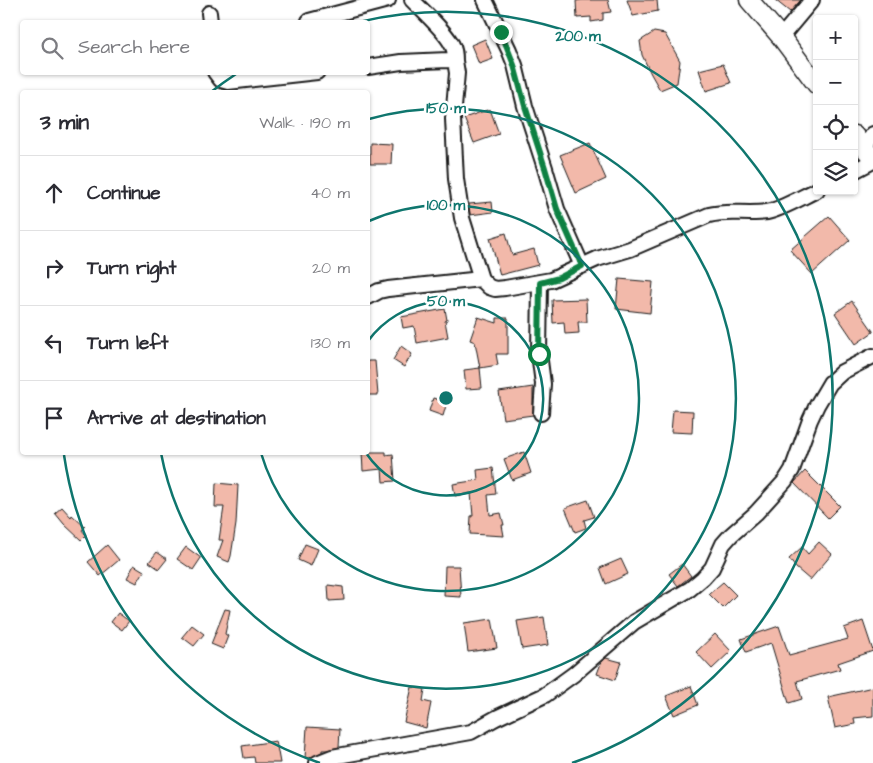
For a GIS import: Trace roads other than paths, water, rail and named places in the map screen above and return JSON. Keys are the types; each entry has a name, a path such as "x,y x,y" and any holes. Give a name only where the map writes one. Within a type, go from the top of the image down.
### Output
{"street":[{"path":"313,20 388,0"},
{"path":"412,0 446,36 452,44 455,53 457,74 453,119 456,179 462,218 481,279 489,287 495,289 505,288 559,278 597,259 630,249 708,215 717,212 770,212 813,192"},
{"path":"485,0 509,50 557,209 582,266"},
{"path":"749,0 813,80"},
{"path":"781,38 812,0"},
{"path":"370,67 401,62 455,61"},
{"path":"217,75 221,80 228,82 290,75"},
{"path":"858,164 867,147"},
{"path":"370,296 388,289 481,279"},
{"path":"540,283 539,354 543,384 541,413"},
{"path":"317,763 332,757 471,732 545,695 574,674 634,622 690,589 703,578 712,568 723,544 756,513 785,481 792,470 814,413 830,383 842,372 873,356"}]}
